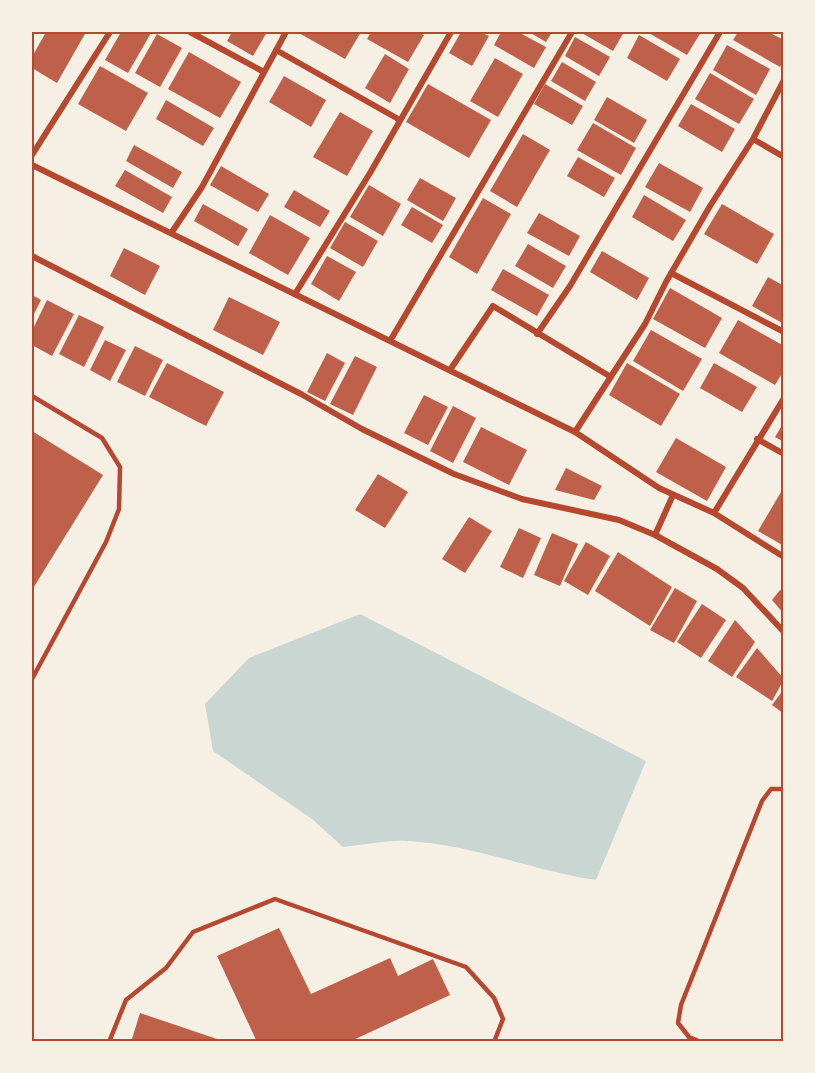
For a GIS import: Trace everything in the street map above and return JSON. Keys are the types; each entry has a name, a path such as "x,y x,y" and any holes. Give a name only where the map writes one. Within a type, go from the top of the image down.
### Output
{"street":[{"path":"32,155 110,32"},
{"path":"190,32 264,72"},
{"path":"172,232 202,187 286,32"},
{"path":"295,294 451,32"},
{"path":"390,341 572,32"},
{"path":"537,334 570,286 720,32"},
{"path":"276,50 400,120"},
{"path":"575,432 645,324 671,273 710,206 753,139 783,80"},
{"path":"753,139 783,157"},
{"path":"32,165 575,432 672,495 714,513 783,556"},
{"path":"32,256 301,393 362,429 454,474 522,499 619,520 655,535 717,569 743,588 783,632"},
{"path":"671,273 783,332"},
{"path":"450,370 493,306 611,377"},
{"path":"714,513 783,398"},
{"path":"757,439 783,454"},
{"path":"655,535 672,495"}],"lane":[{"path":"32,396 102,438 120,467 119,509 106,542 32,679"},
{"path":"701,1041 689,1037 678,1023 681,1005 762,801 771,789 783,789"},
{"path":"109,1041 126,1000 166,968 193,932 275,899 466,967 494,998 502,1019 494,1041"}],"shaded area":[{"path":"360,614 646,761 596,880 431,843 399,841 343,847 312,819 213,751 205,704 249,658"}],"building":[{"path":"46,32 86,32 57,83 32,68 32,57"},
{"path":"121,32 151,33 128,73 105,60"},
{"path":"232,32 267,32 253,56 227,41"},
{"path":"297,32 361,32 345,59"},
{"path":"371,32 418,32 424,35 408,62 367,39"},
{"path":"461,32 480,32 489,36 472,66 449,53"},
{"path":"501,32 518,32 546,47 534,68 494,45"},
{"path":"529,32 552,32 546,42"},
{"path":"580,32 624,32 613,51"},
{"path":"647,32 701,32 687,55"},
{"path":"738,32 768,32 784,40 784,60 780,67 733,40"},
{"path":"157,34 182,48 160,87 135,73"},
{"path":"639,35 680,59 667,81 627,58"},
{"path":"575,37 610,57 599,76 565,56"},
{"path":"727,45 770,69 756,95 713,70"},
{"path":"189,52 241,82 220,118 168,89"},
{"path":"385,54 409,69 390,103 365,88"},
{"path":"495,58 523,74 498,117 470,101"},
{"path":"562,62 596,82 585,101 551,81"},
{"path":"100,66 148,93 126,131 78,104"},
{"path":"710,73 754,99 739,124 695,99"},
{"path":"284,76 326,100 311,127 269,102"},
{"path":"428,84 491,120 469,158 406,122"},
{"path":"545,84 583,106 572,125 534,104"},
{"path":"607,97 647,120 634,143 594,120"},
{"path":"166,100 214,128 203,146 156,119"},
{"path":"691,104 735,129 722,152 678,126"},
{"path":"340,112 373,131 347,176 313,157"},
{"path":"593,123 636,148 621,175 577,150"},
{"path":"523,134 550,150 517,207 490,191"},
{"path":"134,145 182,172 173,188 126,161"},
{"path":"578,157 615,178 604,197 567,176"},
{"path":"659,163 703,188 690,212 645,187"},
{"path":"221,166 269,194 258,212 210,185"},
{"path":"125,170 172,197 163,213 115,186"},
{"path":"420,178 456,198 443,221 407,200"},
{"path":"369,185 401,204 383,236 350,217"},
{"path":"294,190 330,211 320,227 284,207"},
{"path":"644,195 686,220 673,241 632,217"},
{"path":"483,198 511,214 477,274 449,257"},
{"path":"203,204 248,229 238,246 194,221"},
{"path":"722,204 774,234 757,264 704,234"},
{"path":"412,207 443,225 432,243 401,225"},
{"path":"539,213 580,236 569,256 527,233"},
{"path":"270,215 310,238 288,275 249,253"},
{"path":"345,222 378,241 363,267 330,248"},
{"path":"528,244 566,266 553,288 515,266"},
{"path":"124,248 160,266 145,295 110,276"},
{"path":"602,251 649,278 637,300 590,272"},
{"path":"327,256 356,272 339,301 311,284"},
{"path":"503,269 549,295 537,316 491,290"},
{"path":"768,277 784,286 784,324 752,306"},
{"path":"670,288 722,318 705,348 653,319"},
{"path":"32,295 41,300 32,318"},
{"path":"229,297 280,322 263,355 213,330"},
{"path":"47,300 74,314 52,356 32,345 32,331"},
{"path":"79,315 104,327 84,367 59,354"},
{"path":"738,320 784,346 784,370 775,385 719,353"},
{"path":"651,330 702,359 683,391 633,361"},
{"path":"105,340 126,350 110,381 90,370"},
{"path":"135,346 163,360 145,396 117,382"},
{"path":"327,353 345,363 325,401 307,392"},
{"path":"355,356 377,367 353,415 330,404"},
{"path":"167,363 224,392 206,426 149,397"},
{"path":"627,363 680,394 661,426 609,395"},
{"path":"714,363 757,387 742,412 700,388"},
{"path":"424,395 448,407 428,445 404,433"},
{"path":"453,406 476,418 453,463 430,451"},
{"path":"784,422 784,442 775,437"},
{"path":"481,427 527,450 509,485 463,462"},
{"path":"32,431 103,475 32,590"},
{"path":"676,438 726,467 707,501 656,472"},
{"path":"566,468 602,486 594,500 555,490"},
{"path":"378,474 408,492 385,528 355,510"},
{"path":"784,487 784,546 758,531"},
{"path":"469,517 492,531 465,573 442,559"},
{"path":"519,528 541,538 523,578 500,567"},
{"path":"552,533 578,544 560,586 534,575"},
{"path":"586,542 610,556 588,595 564,581"},
{"path":"618,552 672,587 650,626 595,591"},
{"path":"675,588 697,601 674,643 650,630"},
{"path":"780,590 784,592 784,614 772,600"},
{"path":"702,604 726,620 701,658 677,642"},
{"path":"735,620 755,642 732,677 708,661"},
{"path":"757,648 784,679 772,701 736,677"},
{"path":"784,689 784,714 772,705"},
{"path":"279,928 311,994 390,958 398,976 433,959 450,995 349,1042 257,1042 217,956"},
{"path":"140,1013 223,1041 223,1042 131,1042"}]}
